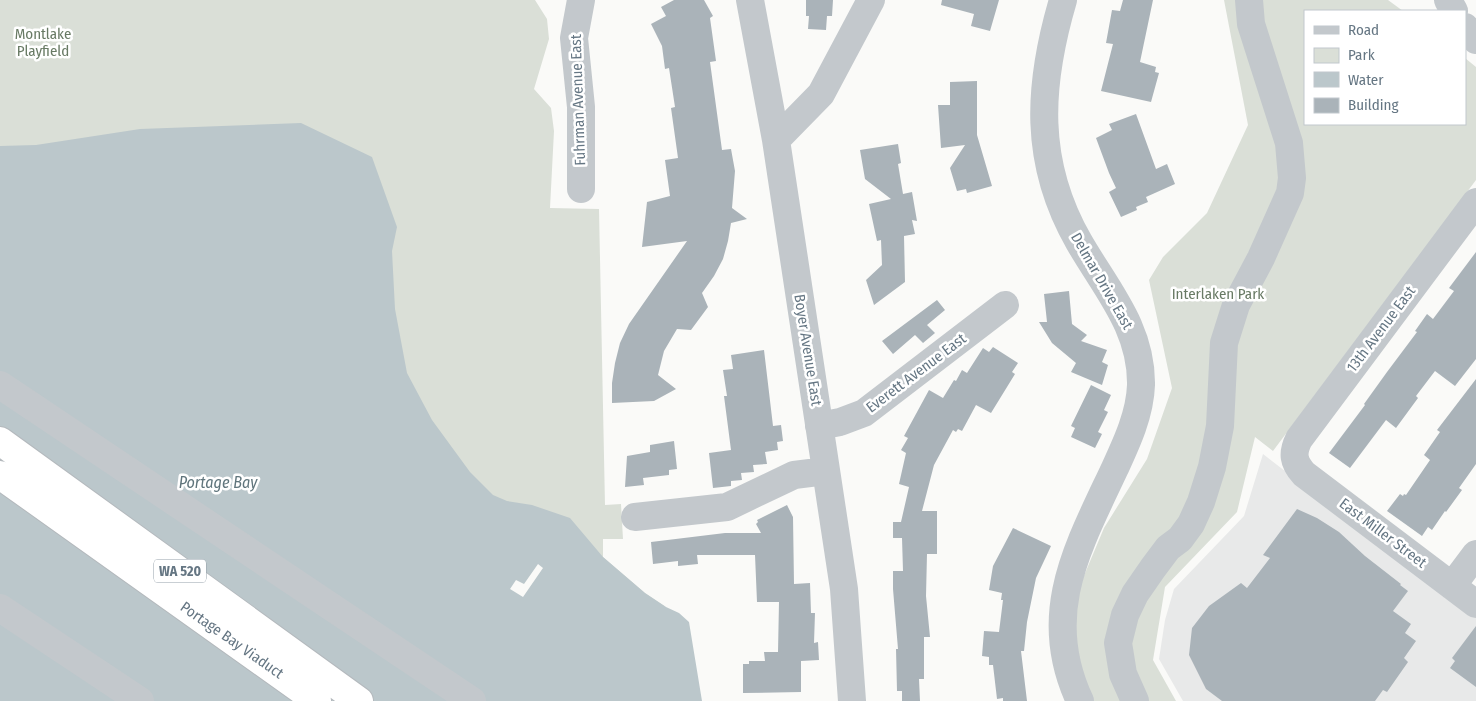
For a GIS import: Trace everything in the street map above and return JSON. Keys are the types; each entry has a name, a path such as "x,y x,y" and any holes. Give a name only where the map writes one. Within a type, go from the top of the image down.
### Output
{"highway":[{"name":"WA 520","path":"0,441 360,701"},
{"name":"Portage Bay Viaduct","path":"0,476 317,701"}],"street":[{"name":"Boyer Avenue East","path":"750,0 776,140 844,589 852,701"},
{"path":"776,140 821,94 871,0"},
{"name":"Delmar Drive East","path":"1063,0 1054,30 1046,76 1044,117 1050,164 1061,204 1072,229 1129,324 1138,353 1140,370 1139,400 1132,427 1074,560 1065,591 1062,622 1063,638 1067,665 1080,701"},
{"path":"1135,701 1123,674 1118,643 1125,615 1135,594 1152,568 1168,548 1180,539 1191,524 1201,502 1212,467 1220,426 1224,343 1236,305 1262,258 1290,193 1292,178 1289,143 1251,24 1249,0"},
{"name":"Fuhrman Avenue East","path":"580,5 574,38 581,107 581,189"},
{"path":"1466,28 1476,40"},
{"name":"13th Avenue East","path":"1294,458 1294,448 1299,439 1476,202"},
{"name":"Everett Avenue East","path":"820,426 840,422 864,413 1005,304"},
{"path":"0,385 472,701"},
{"name":"East Miller Street","path":"1294,458 1304,474 1476,604"},
{"path":"635,517 727,508 794,475 826,471"},
{"path":"1452,586 1476,554"},
{"path":"0,608 140,701"}],"shaded area":[{"path":"1263,454 1476,618 1476,701 1183,701 1159,659 1165,620 1174,589 1244,516"}],"green space":[{"name":"Montlake Playfield","path":"0,0 535,0 547,19 549,39 534,89 551,108 554,131 550,208 599,209 605,505 621,504 623,539 603,539 603,557 645,593 666,607 0,421"},
{"name":"Interlaken Park","path":"1224,0 1388,0 1402,10 1304,10 1304,125 1466,125 1466,59 1476,67 1476,180 1273,451 1255,437 1237,512 1165,587 1153,660 1176,701 1091,701 1074,654 1075,597 1104,528 1147,459 1172,388 1149,280 1163,257 1207,213 1248,125"}],"water":[{"name":"Portage Bay","path":"301,123 372,157 397,227 392,251 395,309 407,373 432,420 470,472 493,495 507,501 532,505 570,518 603,557 645,593 679,613 689,622 702,701 0,701 0,146 36,145 140,129"}],"pier":[{"path":"538,564 543,568 523,597 510,589 516,580 524,584"}],"building":[{"path":"674,0 704,0 713,16 710,18 716,61 710,62 722,150 731,149 735,171 732,208 747,219 731,223 723,259 702,293 708,307 691,330 677,329 664,351 658,375 676,389 654,401 612,403 612,383 620,343 629,324 687,241 642,247 647,202 670,196 665,160 678,158 671,108 675,107 669,68 665,69 662,46 651,24 666,16 661,7"},
{"path":"806,0 833,0 832,16 827,16 826,30 808,29 809,16 806,16"},
{"path":"942,0 999,0 990,31 971,26 974,14 941,5"},
{"path":"1123,0 1153,0 1140,62 1156,67 1155,72 1159,73 1151,102 1101,91 1113,44 1106,43 1112,10 1120,11"},
{"path":"977,81 977,135 992,186 967,193 966,189 957,191 950,168 965,145 941,148 938,105 950,105 950,82"},
{"path":"1136,114 1156,169 1167,164 1175,184 1146,197 1148,202 1136,207 1137,210 1121,217 1109,192 1116,188 1096,138 1112,130 1109,124"},
{"path":"898,144 901,163 898,164 903,194 912,192 917,221 912,220 915,234 904,236 905,282 874,305 866,280 882,265 881,240 877,241 869,204 891,199 865,179 860,150"},
{"path":"1476,252 1476,359 1455,386 1435,371 1416,396 1418,398 1396,428 1386,420 1350,468 1329,453 1417,332 1415,331 1427,314 1433,319 1454,291 1449,288"},
{"path":"1069,291 1072,324 1087,335 1081,341 1107,350 1102,362 1108,365 1102,385 1071,372 1076,363 1052,343 1039,322 1047,322 1044,294"},
{"path":"937,300 945,310 927,325 935,333 923,343 915,335 893,354 882,341"},
{"path":"993,347 1018,363 1012,372 1015,374 991,413 976,405 962,431 958,429 956,432 953,430 934,465 922,511 937,511 937,554 927,554 926,596 930,637 924,637 924,679 919,679 920,701 902,701 902,691 897,691 896,649 898,649 893,571 903,571 902,538 893,538 893,522 901,522 909,487 899,484 906,453 901,450 908,438 904,436 929,390 943,398 962,370 967,373 983,348 989,352"},
{"path":"764,350 773,426 781,425 783,441 777,442 778,450 765,452 767,464 753,465 754,472 741,473 742,480 731,481 731,486 713,488 709,453 731,450 724,396 727,396 723,370 733,369 731,355"},
{"path":"1476,379 1476,464 1459,488 1462,490 1446,512 1432,530 1428,527 1422,536 1387,511 1400,494 1406,495 1430,460 1424,455 1440,432 1437,430"},
{"path":"1091,385 1111,395 1104,410 1108,412 1098,432 1102,434 1095,448 1071,437 1075,428 1071,426"},
{"path":"674,441 677,469 669,470 669,475 643,478 644,485 625,487 627,456 650,452 650,445"},
{"path":"787,505 793,517 794,584 810,583 811,613 815,613 814,643 818,642 819,660 801,661 801,692 743,693 743,664 749,664 749,661 765,661 764,652 778,652 779,602 757,602 755,555 697,555 698,564 678,566 678,561 653,564 651,542 725,533 761,533 756,524 757,520"},
{"path":"1297,509 1317,518 1339,532 1408,591 1393,611 1411,624 1405,633 1416,641 1404,658 1408,662 1387,692 1383,690 1375,701 1222,701 1206,689 1189,655 1192,628 1209,606 1241,583 1247,588 1270,558 1263,555"},
{"path":"1013,528 1051,546 1036,578 1027,622 1024,651 1021,651 1027,701 1003,701 1003,698 997,699 993,665 989,665 989,657 982,656 984,631 999,632 1003,600 1001,600 1002,593 989,590 993,566"},
{"path":"1476,626 1476,687 1450,668 1455,661 1452,658"}]}
